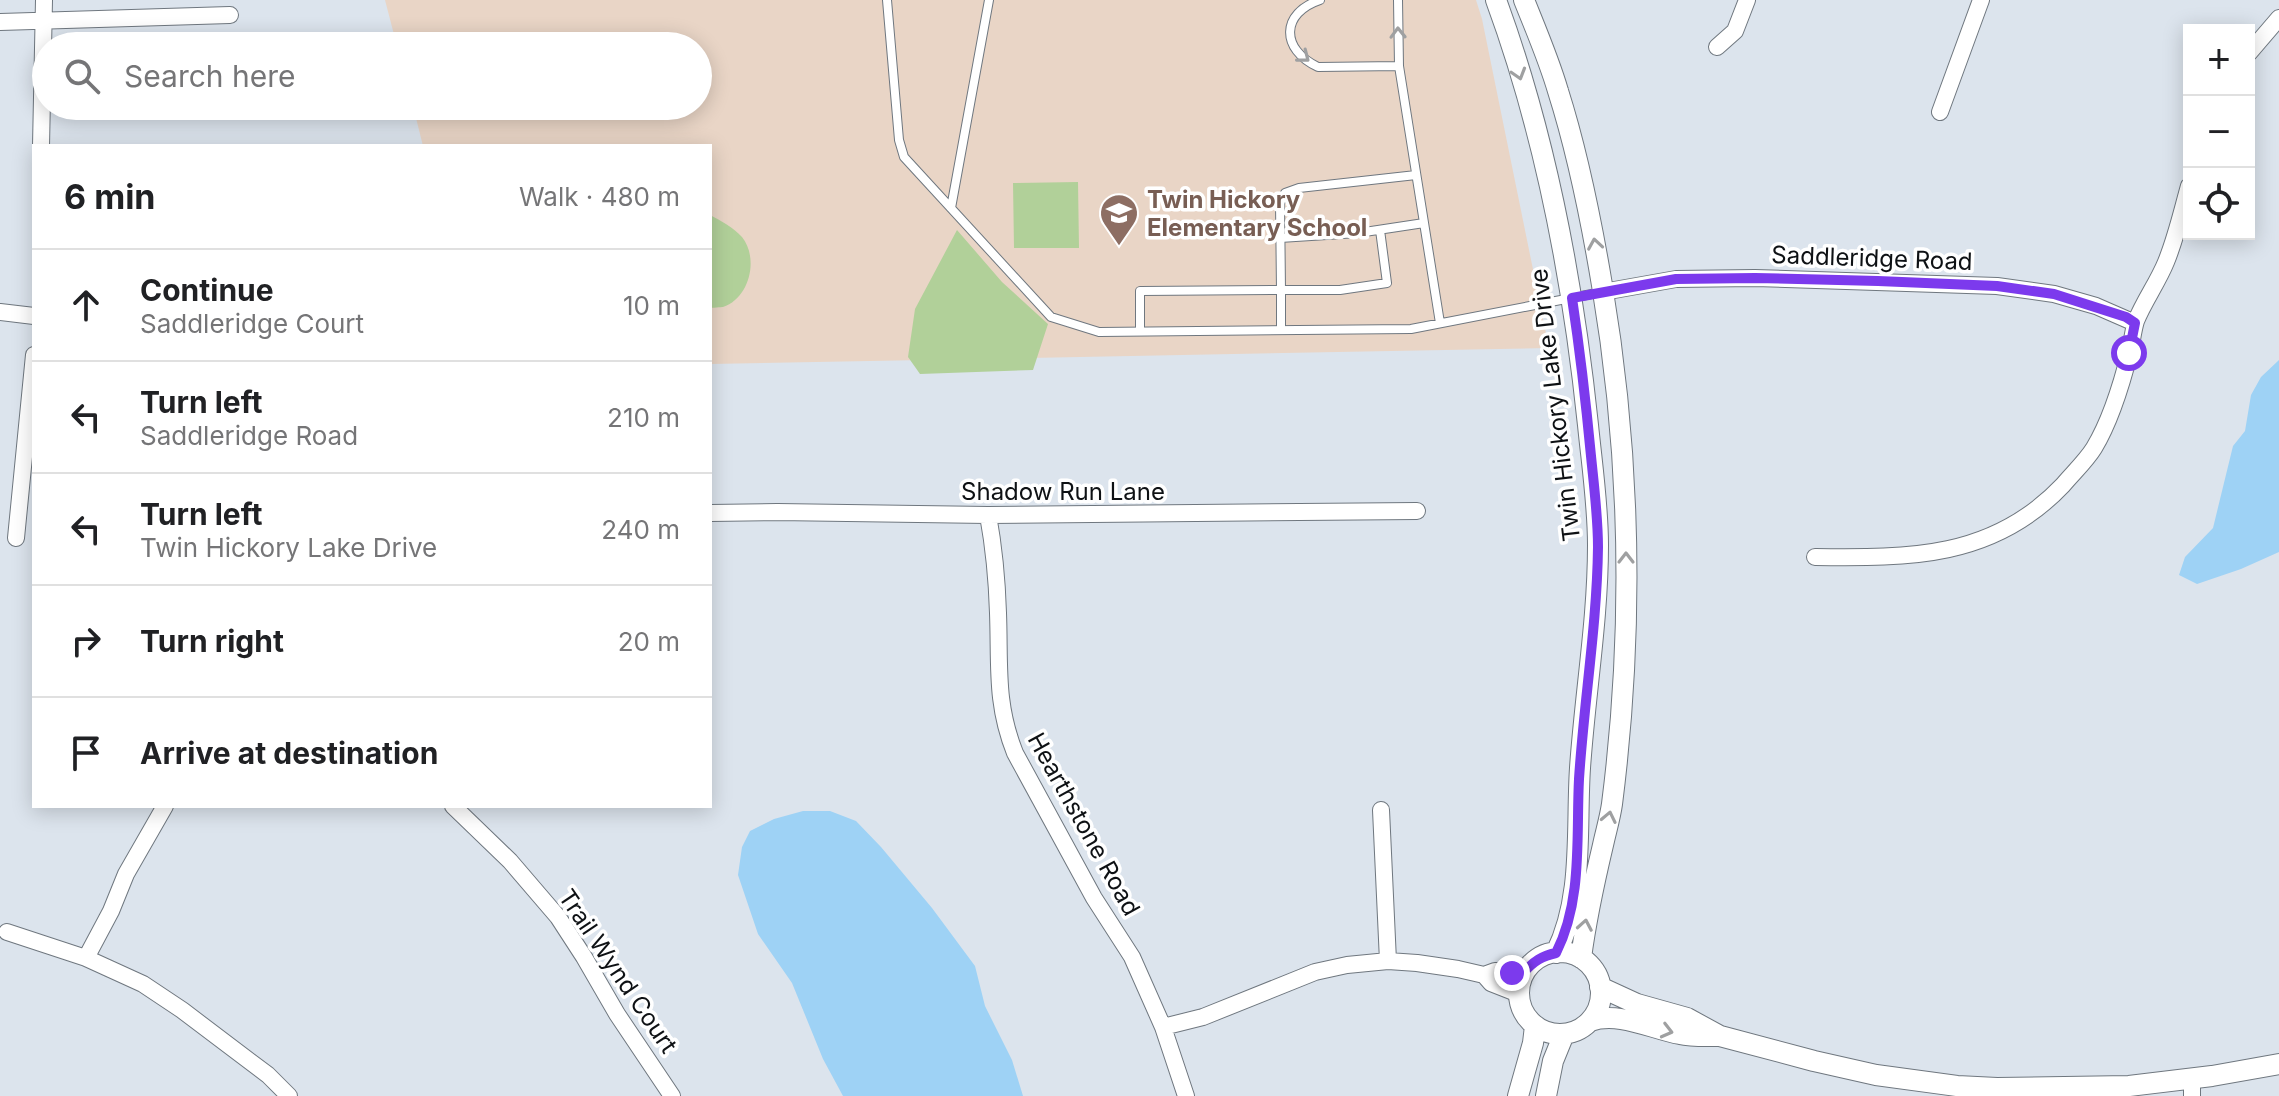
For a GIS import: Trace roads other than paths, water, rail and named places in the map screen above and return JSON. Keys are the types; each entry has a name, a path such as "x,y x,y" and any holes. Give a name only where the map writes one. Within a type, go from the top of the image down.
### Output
{"street":[{"path":"44,0 44,32"},
{"name":"Twin Hickory Lake Drive","path":"1496,0 1537,135 1572,298 1598,546 1581,755 1575,882 1569,919 1556,953"},
{"path":"1524,0 1558,88 1591,217 1618,399 1624,463 1626,624 1623,696 1612,808 1586,920 1581,958"},
{"path":"1717,47 1735,31 1747,0"},
{"path":"1940,112 1981,0"},
{"path":"0,22 230,15"},
{"path":"2255,46 2279,18"},
{"path":"41,144 42,120"},
{"path":"1815,557 1940,553 1974,543 2023,519 2049,499 2094,448 2117,392 2135,323 2167,261 2183,206"},
{"name":"Saddleridge Road","path":"1603,292 1676,279 1755,278 1997,286 2054,294 2096,306 2135,323"},
{"path":"0,312 32,316"},
{"path":"16,538 32,375"},
{"name":"Shadow Run Lane","path":"712,513 988,515 1417,511"},
{"name":"Hearthstone Road","path":"988,515 995,553 999,693 1005,728 1015,753 1094,898 1132,957 1163,1027 1186,1096"},
{"path":"86,958 126,874 164,808"},
{"name":"Trail Wynd Court","path":"455,808 510,861 558,917 672,1096"},
{"path":"1381,810 1388,961"},
{"path":"7,932 86,958 143,984 268,1075 289,1096"},
{"path":"1556,953 1569,953 1581,958 1590,966 1600,987 1600,1002 1590,1021 1582,1028 1564,1034 1552,1034 1535,1026 1521,1007 1519,994 1524,972 1533,962 1556,953"},
{"path":"1163,1027 1203,1017 1315,972 1347,965 1388,961 1484,975 1495,971 1524,972"},
{"path":"1484,975 1491,983 1519,994"},
{"path":"1600,987 1637,1004 1687,1018 1720,1036"},
{"path":"1590,1021 1607,1018 1681,1035 1720,1036 1876,1075 1957,1086 2192,1088 2279,1064"},
{"path":"1518,1096 1535,1026"},
{"path":"1546,1096 1553,1061 1564,1034"}],"lane":[{"path":"887,0 899,140 904,157 1051,317 1099,332 1411,329 1603,292"},
{"path":"951,208 989,0"},
{"path":"1320,0 1307,4 1294,19 1290,37 1294,50 1305,61 1318,67 1399,66"},
{"path":"1398,0 1399,66 1440,323"},
{"path":"1281,330 1280,203 1285,193 1299,188 1416,175"},
{"path":"1280,238 1358,233 1424,223"},
{"path":"1140,331 1140,291 1340,290 1387,283 1380,230"}],"water":[{"path":"2279,360 2279,552 2197,584 2179,575 2185,557 2213,528 2233,446 2245,431 2251,395 2261,377"},
{"path":"803,811 830,811 856,821 932,908 975,966 985,1006 1012,1060 1023,1096 843,1096 823,1059 792,983 758,934 738,875 742,847 750,831 774,819"}],"place":[{"name":"Twin Hickory Elementary School","path":"1119,247"}]}
